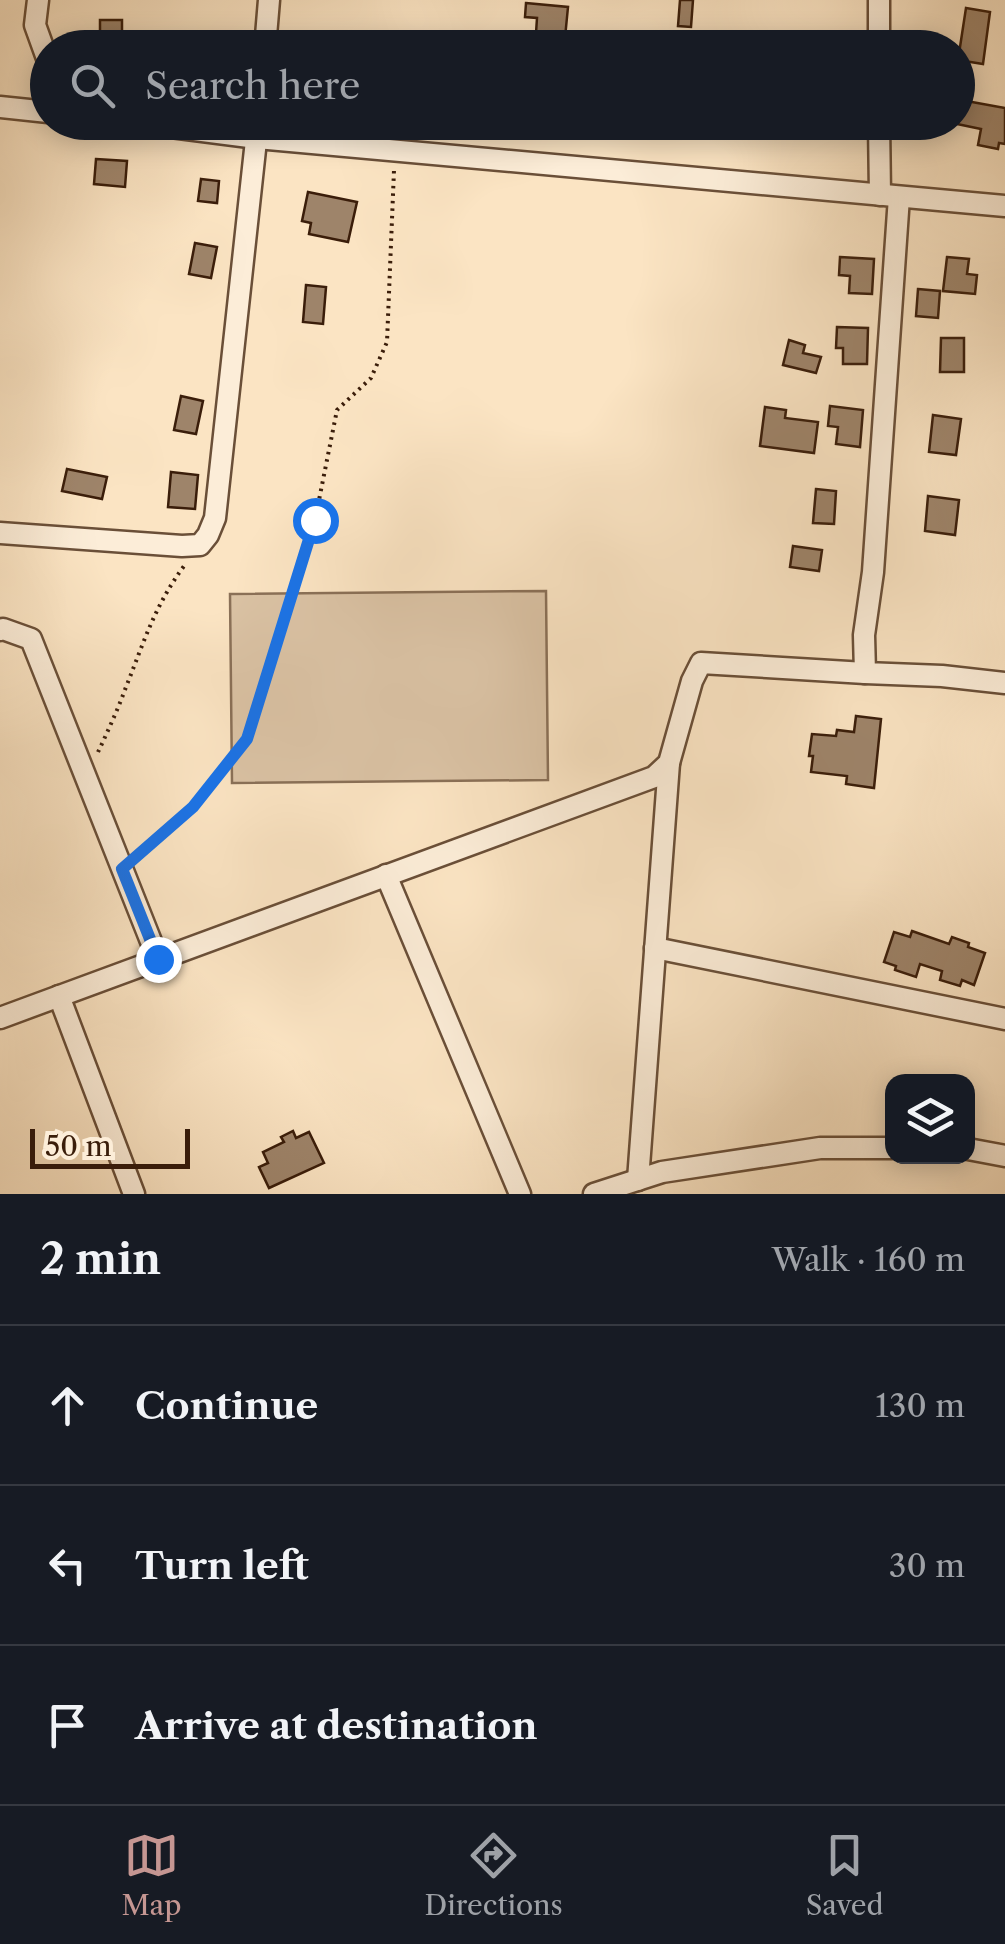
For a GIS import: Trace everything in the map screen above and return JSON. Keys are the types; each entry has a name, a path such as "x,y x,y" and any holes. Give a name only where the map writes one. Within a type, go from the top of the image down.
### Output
{"street":[{"path":"36,30 38,0"},
{"path":"266,30 269,0"},
{"path":"879,0 879,30"},
{"path":"0,108 30,110"},
{"path":"0,533 182,546 200,545 208,536 215,518 257,140"},
{"path":"326,140 395,150 1005,206"},
{"path":"865,673 889,196 881,140"},
{"path":"1,628 31,639 158,959"},
{"path":"638,1180 669,763 700,663 1005,682"},
{"path":"0,1018 654,776 669,763"},
{"path":"386,876 520,1194"},
{"path":"655,948 1005,1019"},
{"path":"59,996 134,1194"},
{"path":"594,1194 662,1172 820,1148 885,1148"},
{"path":"975,1151 1005,1156"}],"path":[{"path":"122,869 193,807 247,739 315,520 337,410 371,378 386,342 395,150"},
{"path":"87,780 146,631 171,584 200,545"}],"shaded area":[{"path":"546,591 548,780 232,783 230,594"}],"building":[{"path":"680,0 693,0 691,27 678,26"},
{"path":"526,3 568,7 566,30 536,30 537,18 525,17"},
{"path":"966,8 990,12 983,64 975,63 975,30 963,30"},
{"path":"100,20 122,20 122,30 100,30"},
{"path":"975,103 1005,108 1005,144 999,143 998,149 978,145 981,129 975,128"},
{"path":"96,159 127,161 125,187 94,184"},
{"path":"201,179 219,181 217,203 198,201"},
{"path":"308,192 357,202 348,242 309,234 311,223 302,221"},
{"path":"195,243 217,247 211,278 189,274"},
{"path":"840,257 874,259 872,294 849,293 850,276 839,275"},
{"path":"947,257 969,259 967,274 977,275 975,294 943,291"},
{"path":"306,285 326,287 323,324 303,322"},
{"path":"918,289 940,291 938,318 916,316"},
{"path":"837,327 868,328 867,364 843,364 843,348 836,348"},
{"path":"941,338 964,338 964,372 940,372"},
{"path":"789,340 805,345 803,353 821,357 816,373 783,365"},
{"path":"181,396 203,401 196,434 174,430"},
{"path":"830,406 863,410 860,447 836,444 838,427 828,426"},
{"path":"765,407 786,410 785,418 818,422 814,453 760,446"},
{"path":"933,415 961,419 956,455 929,452"},
{"path":"67,469 107,477 102,499 62,491"},
{"path":"171,472 198,475 195,509 168,507"},
{"path":"816,489 836,491 834,524 813,523"},
{"path":"928,496 959,500 955,535 925,531"},
{"path":"793,546 822,550 819,571 790,567"},
{"path":"856,716 881,719 874,788 846,784 847,776 811,772 812,734 836,736 837,730 854,732"},
{"path":"912,931 949,944 952,937 985,953 974,985 962,980 960,986 940,980 942,971 920,964 916,977 884,962 894,932 910,937"},
{"path":"293,1131 296,1138 309,1132 324,1163 269,1188 259,1167 268,1163 263,1152 284,1142 281,1137"}],"route":[{"path":"158,959 122,869 193,807 247,739 315,520"}]}
